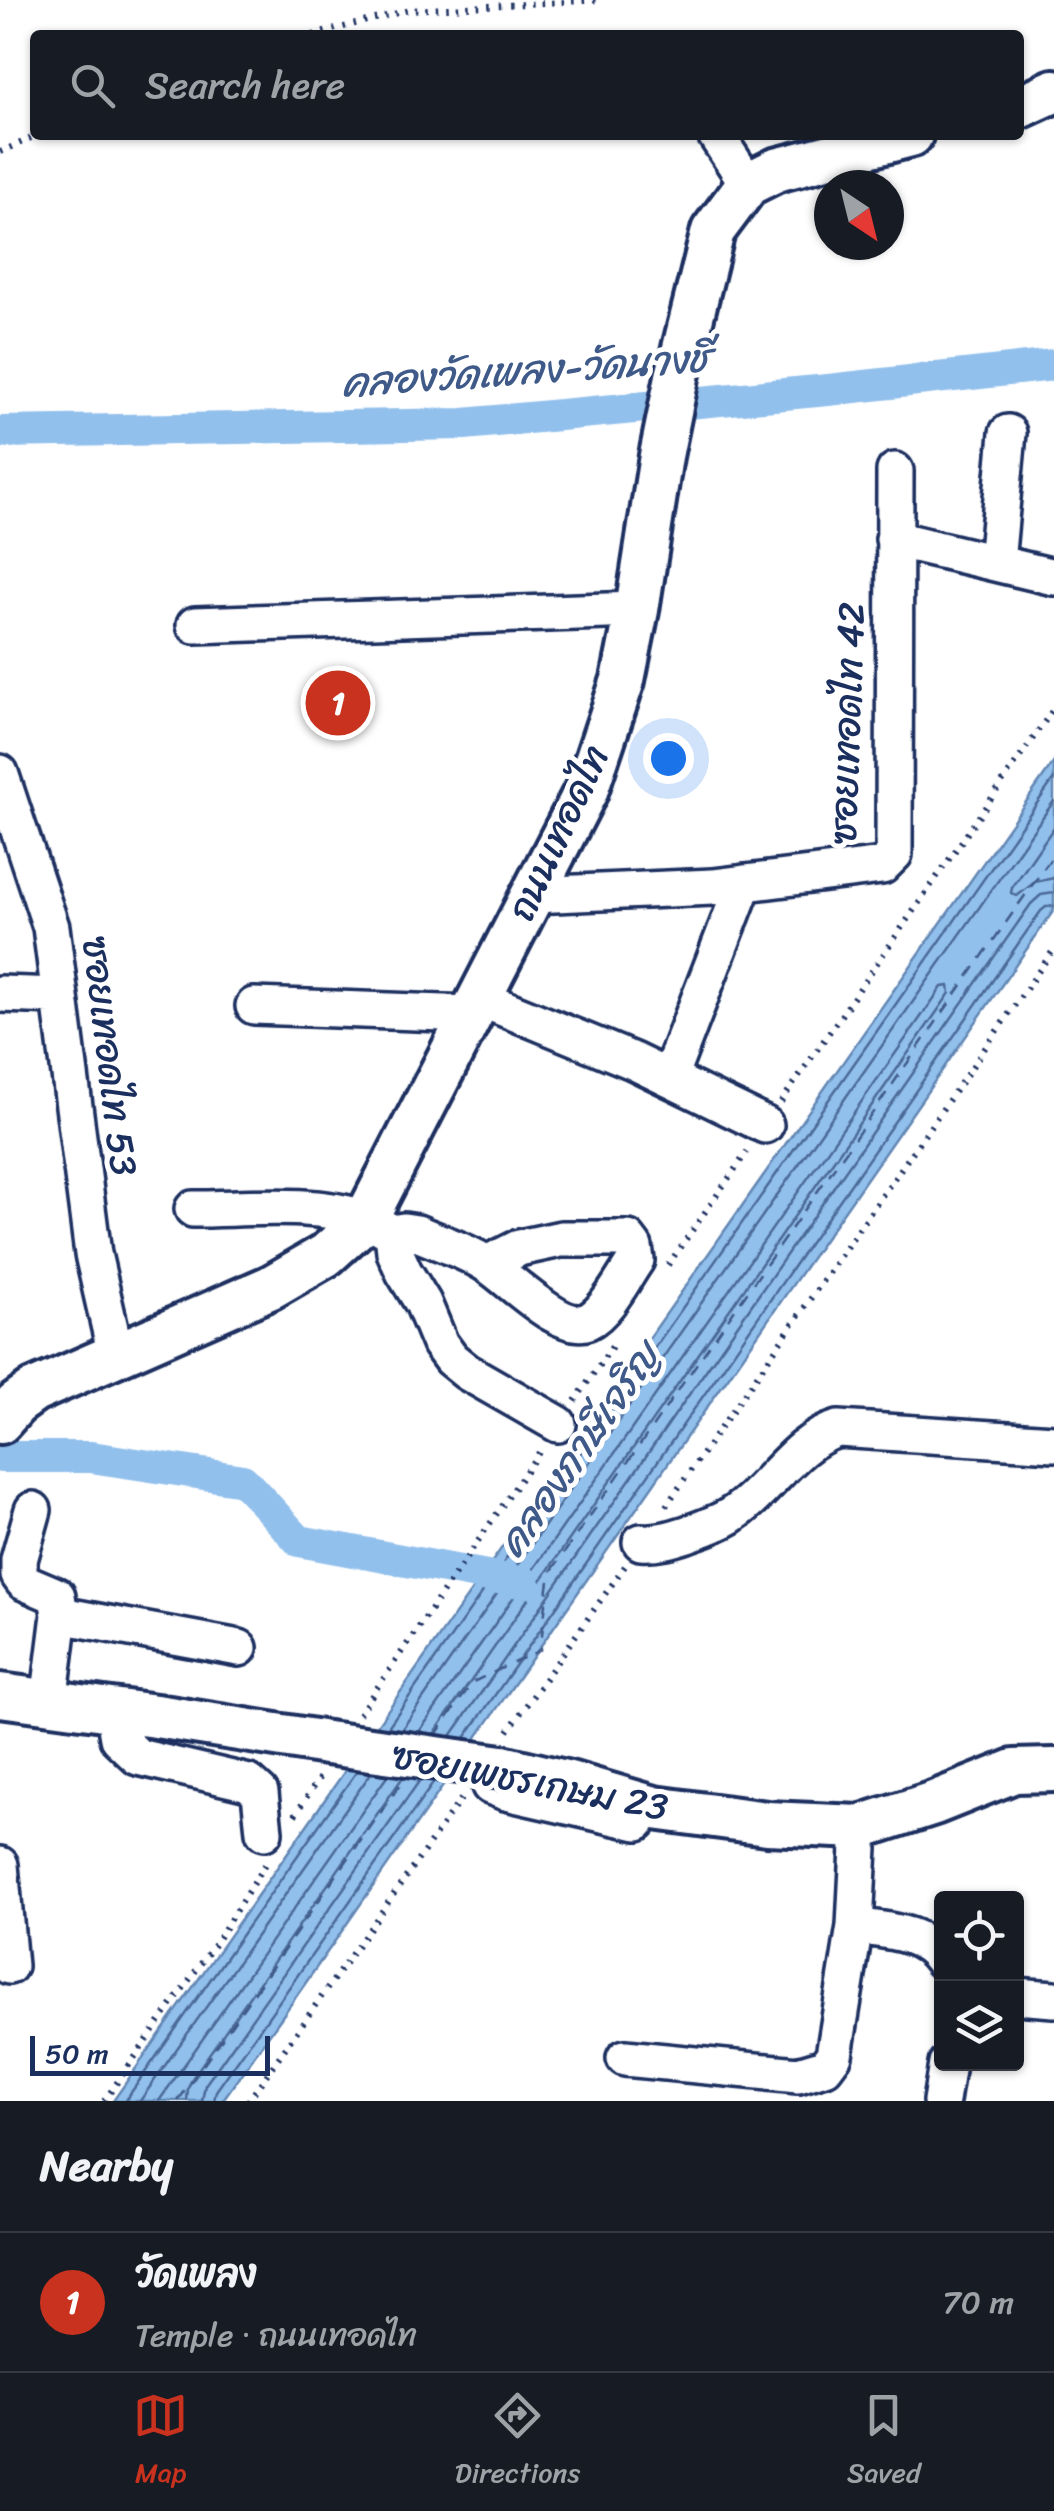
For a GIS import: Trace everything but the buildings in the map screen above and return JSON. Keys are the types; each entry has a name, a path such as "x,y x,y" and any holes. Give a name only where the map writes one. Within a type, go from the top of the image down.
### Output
{"main road":[{"path":"1024,104 1054,91"},
{"path":"748,184 776,170 892,140"},
{"name":"ถนนเทอดไท","path":"0,1422 34,1392 272,1287 380,1226 475,1006 586,791 623,680 638,610 661,456 713,230 748,184"},
{"name":"ซอยเพชรเกษม 23","path":"0,1695 500,1770 569,1783 654,1808 767,1823 848,1828 934,1802 1014,1771 1054,1770"}],"street":[{"path":"719,140 748,184"},
{"path":"996,563 1008,433"},
{"name":"ซอยเทอดไท 42","path":"532,895 713,887 882,866 894,854 895,470"},
{"path":"894,539 1054,577"},
{"path":"195,625 638,610"},
{"name":"ซอยเทอดไท 53","path":"0,773 50,927 93,1254 116,1355"},
{"path":"669,1078 744,883"},
{"path":"0,994 59,996"},
{"path":"254,1006 475,1006 773,1114"},
{"path":"192,1208 301,1208 335,1212 417,1233 486,1264"},
{"path":"380,1226 451,1360 558,1424"},
{"path":"642,1542 658,1543 731,1516 800,1450 820,1434 838,1429 1054,1443"},
{"path":"33,1510 18,1560 18,1575 24,1582 57,1596 60,1615 49,1702"},
{"path":"60,1615 239,1648"},
{"path":"114,1710 118,1738 138,1757 250,1783 260,1793 274,1839"},
{"path":"624,2058 798,2075 825,2067 834,2056 856,1926 848,1828"},
{"path":"0,1866 9,1966"},
{"path":"856,1926 900,1933 926,1942 934,1951"},
{"path":"1024,1996 1054,1998"},
{"path":"941,2101 946,2071"}],"path":[{"path":"332,30 409,10 603,0"},
{"path":"0,152 30,139"},
{"path":"773,1114 1054,708"},
{"path":"104,2101 216,1942 274,1839 336,1743 500,1508"}],"water":[{"name":"คลองภาษีเจริญ","path":"1054,762 1054,910 293,2001 222,2101 113,2101"}],"waterway":[{"name":"คลองวัดเพลง-วัดนางชี","path":"0,432 464,424 1054,365"},
{"name":"คลองภาษีเจริญ","path":"0,1457 91,1457 243,1480 299,1541 525,1583"}],"ferry route":[{"path":"435,1736 473,1682 540,1650 550,1573 1054,854"},
{"path":"178,2101 407,1775"}],"place":[{"name":"วัดเพลง","path":"338,703"}]}
